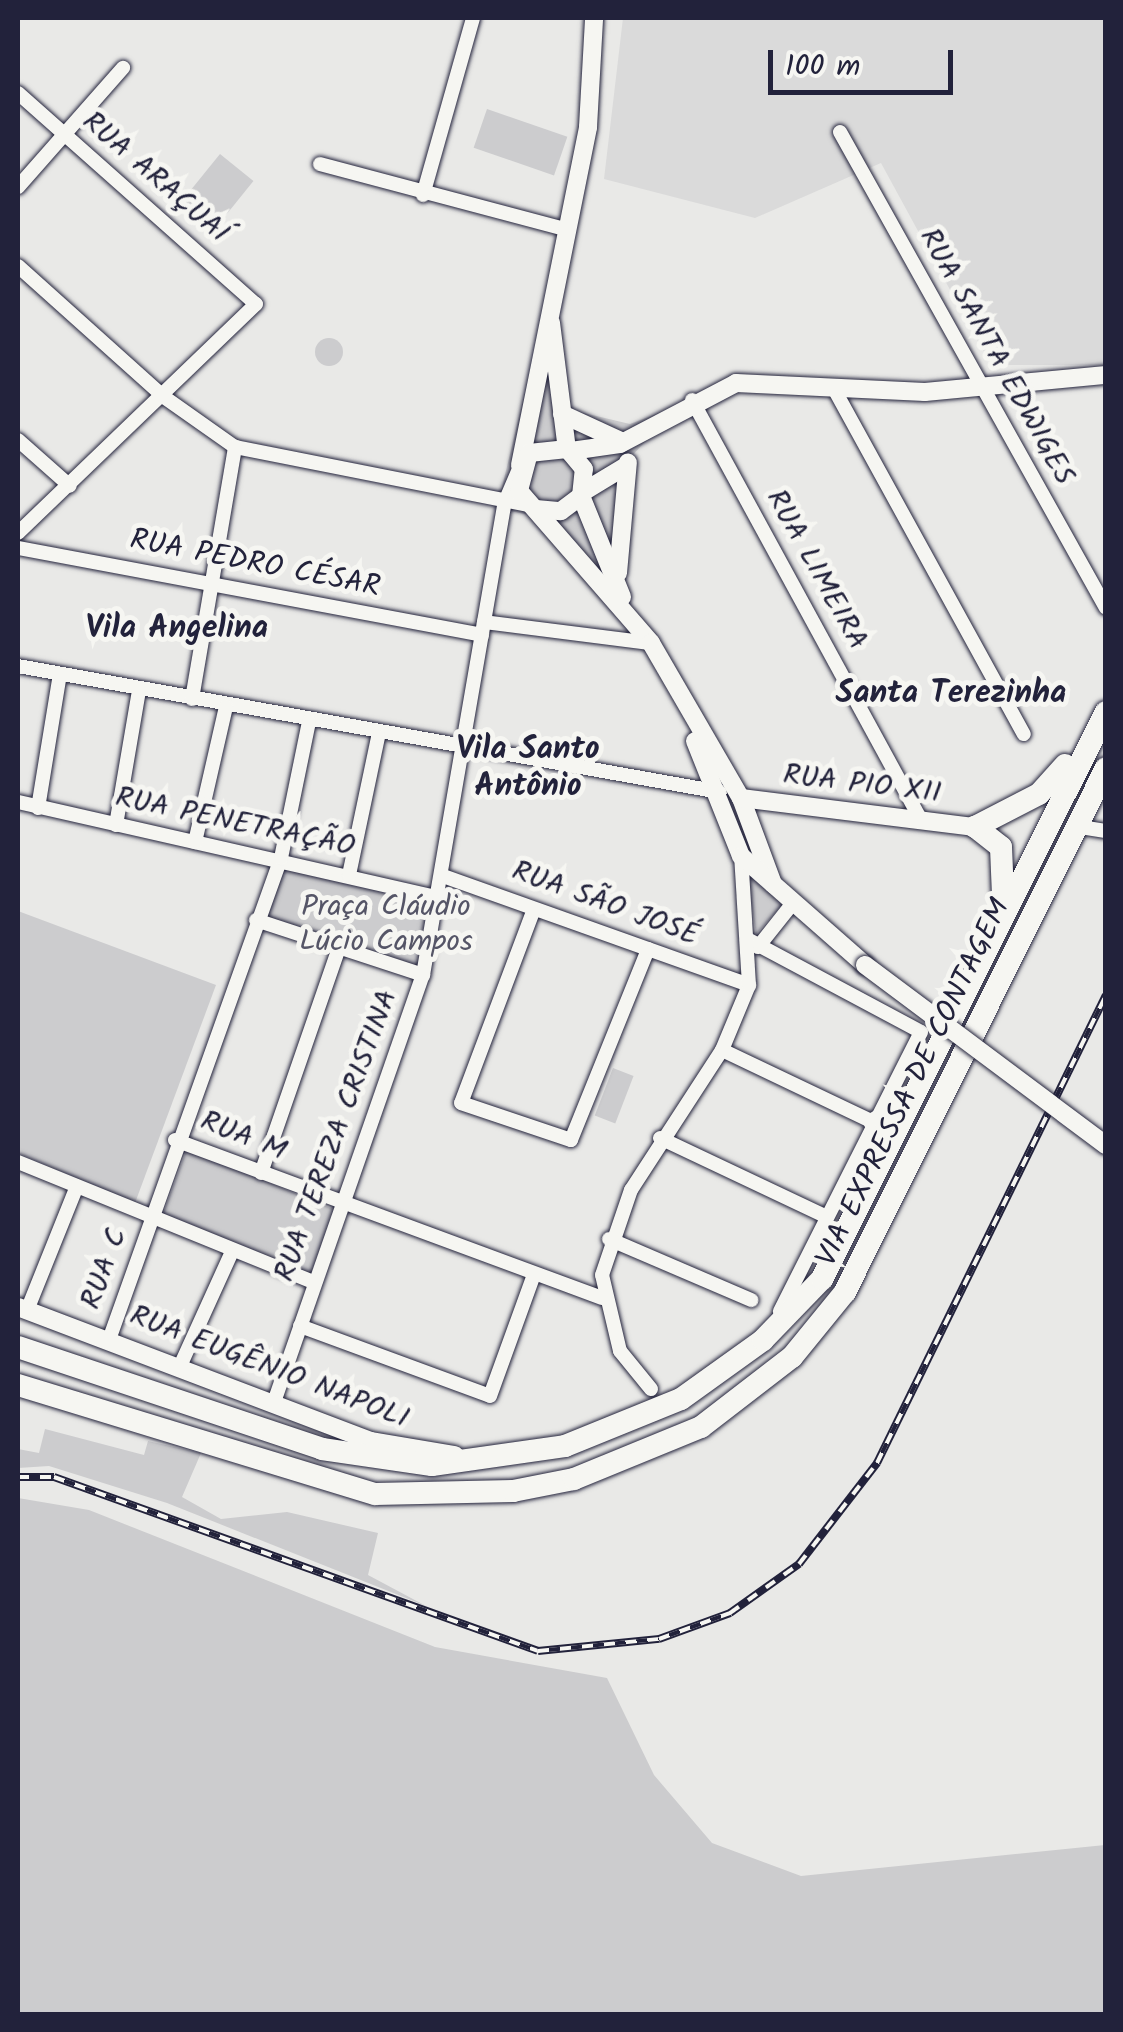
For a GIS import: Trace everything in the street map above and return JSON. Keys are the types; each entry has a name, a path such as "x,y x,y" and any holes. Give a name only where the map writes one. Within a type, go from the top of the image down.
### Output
{"highway":[{"name":"VIA EXPRESSA DE CONTAGEM","path":"18,1347 322,1449 432,1465 505,1459 621,1428 763,1340 822,1279 919,1088 1048,817 1099,722"},
{"path":"998,918 1006,870 1001,847 975,826 1039,794 1099,722"},
{"name":"VIA EXPRESSA DE CONTAGEM","path":"18,1386 315,1483 442,1496 513,1491 642,1458 702,1427 792,1357 876,1237 1074,826 1106,768"},
{"path":"875,1123 900,1114 919,1088"}],"street":[{"path":"423,196 473,18"},
{"path":"594,18 588,127 564,230 519,469 534,508 625,606 742,798 773,884"},
{"path":"18,187 122,68"},
{"name":"RUA ARAÇUAÍ","path":"18,93 256,304 164,397"},
{"name":"RUA SANTA EDWIGES","path":"840,132 1106,608"},
{"path":"320,164 423,196 564,230"},
{"path":"18,266 164,397 236,448 504,504 561,511 628,462 650,427"},
{"path":"549,308 569,450 584,469 582,494 625,606"},
{"path":"519,469 539,447 569,450 624,442 692,400 736,383 982,390 1050,375 1106,375"},
{"path":"834,387 1024,734"},
{"path":"18,533 164,397"},
{"name":"RUA LIMEIRA","path":"692,400 921,820"},
{"path":"562,414 624,442"},
{"path":"18,440 70,486"},
{"path":"192,699 236,448"},
{"path":"618,583 628,462"},
{"name":"RUA TEREZA CRISTINA","path":"273,1404 314,1282 347,1207 424,975 504,504 519,469"},
{"name":"RUA PEDRO CÉSAR","path":"18,548 214,585 483,628 648,644"},
{"path":"648,644 722,792 741,856 754,946 749,984 722,1050 660,1138 609,1239 602,1298 620,1351 651,1389"},
{"path":"18,666 378,737 722,792"},
{"path":"38,808 60,674"},
{"path":"116,825 139,690"},
{"path":"196,842 226,707"},
{"name":"RUA C","path":"110,1337 176,1140 281,858 309,722"},
{"path":"349,875 378,737"},
{"name":"RUA PIO XII","path":"742,798 975,826"},
{"name":"RUA PENETRAÇÃO","path":"18,802 281,858 440,898"},
{"path":"1074,826 1106,831"},
{"path":"741,856 864,965 1106,1144"},
{"name":"RUA SÃO JOSÉ","path":"443,876 749,984"},
{"path":"754,946 793,904"},
{"path":"534,909 461,1104 570,1140 648,950"},
{"path":"256,920 424,975"},
{"path":"754,946 921,1032 763,1340"},
{"path":"261,1173 340,948"},
{"path":"722,1050 875,1123"},
{"path":"660,1138 825,1216"},
{"name":"RUA M","path":"176,1140 533,1277 602,1298"},
{"path":"18,1162 231,1254 314,1282"},
{"path":"23,1308 77,1186"},
{"path":"609,1239 752,1300"},
{"path":"181,1364 231,1254"},
{"path":"300,1326 490,1396 533,1277"},
{"name":"RUA EUGÊNIO NAPOLI","path":"23,1308 110,1337 273,1404 403,1451 505,1459"}],"shaded area":[{"path":"623,18 1105,18 1105,365 991,365 881,163 755,218 604,179"}],"green space":[{"path":"487,109 567,137 554,175 474,148"},
{"path":"220,154 253,181 211,233 178,206"},
{"path":"546,304 571,410 630,424 680,405 625,463 623,607 529,515 497,508"},
{"path":"329,338 339,342 343,352 339,362 329,366 319,362 315,352 319,342"},
{"name":"Praça Cláudio Lúcio Campos","path":"284,865 431,901 418,970 264,920"},
{"path":"746,867 782,905 756,934"},
{"path":"18,911 216,985 135,1203 18,1153"},
{"path":"613,1068 634,1076 615,1123 595,1116"},
{"path":"187,1149 345,1214 322,1272 304,1276 162,1217"},
{"path":"45,1429 144,1455 148,1441 201,1453 182,1497 221,1519 287,1512 378,1533 368,1575 426,1606 167,1503 49,1466 18,1468 18,1449 39,1453"},
{"path":"18,1498 89,1510 435,1647 607,1678 654,1775 712,1843 801,1876 1105,1845 1105,2014 18,2014"}],"railway":[{"path":"18,1477 54,1477 538,1651 659,1639 730,1613 799,1564 877,1463 1106,995"}],"district":[{"name":"Vila Angelina","path":"177,629"},
{"name":"Santa Terezinha","path":"951,694"},
{"name":"Vila Santo Antônio","path":"528,770"}]}
